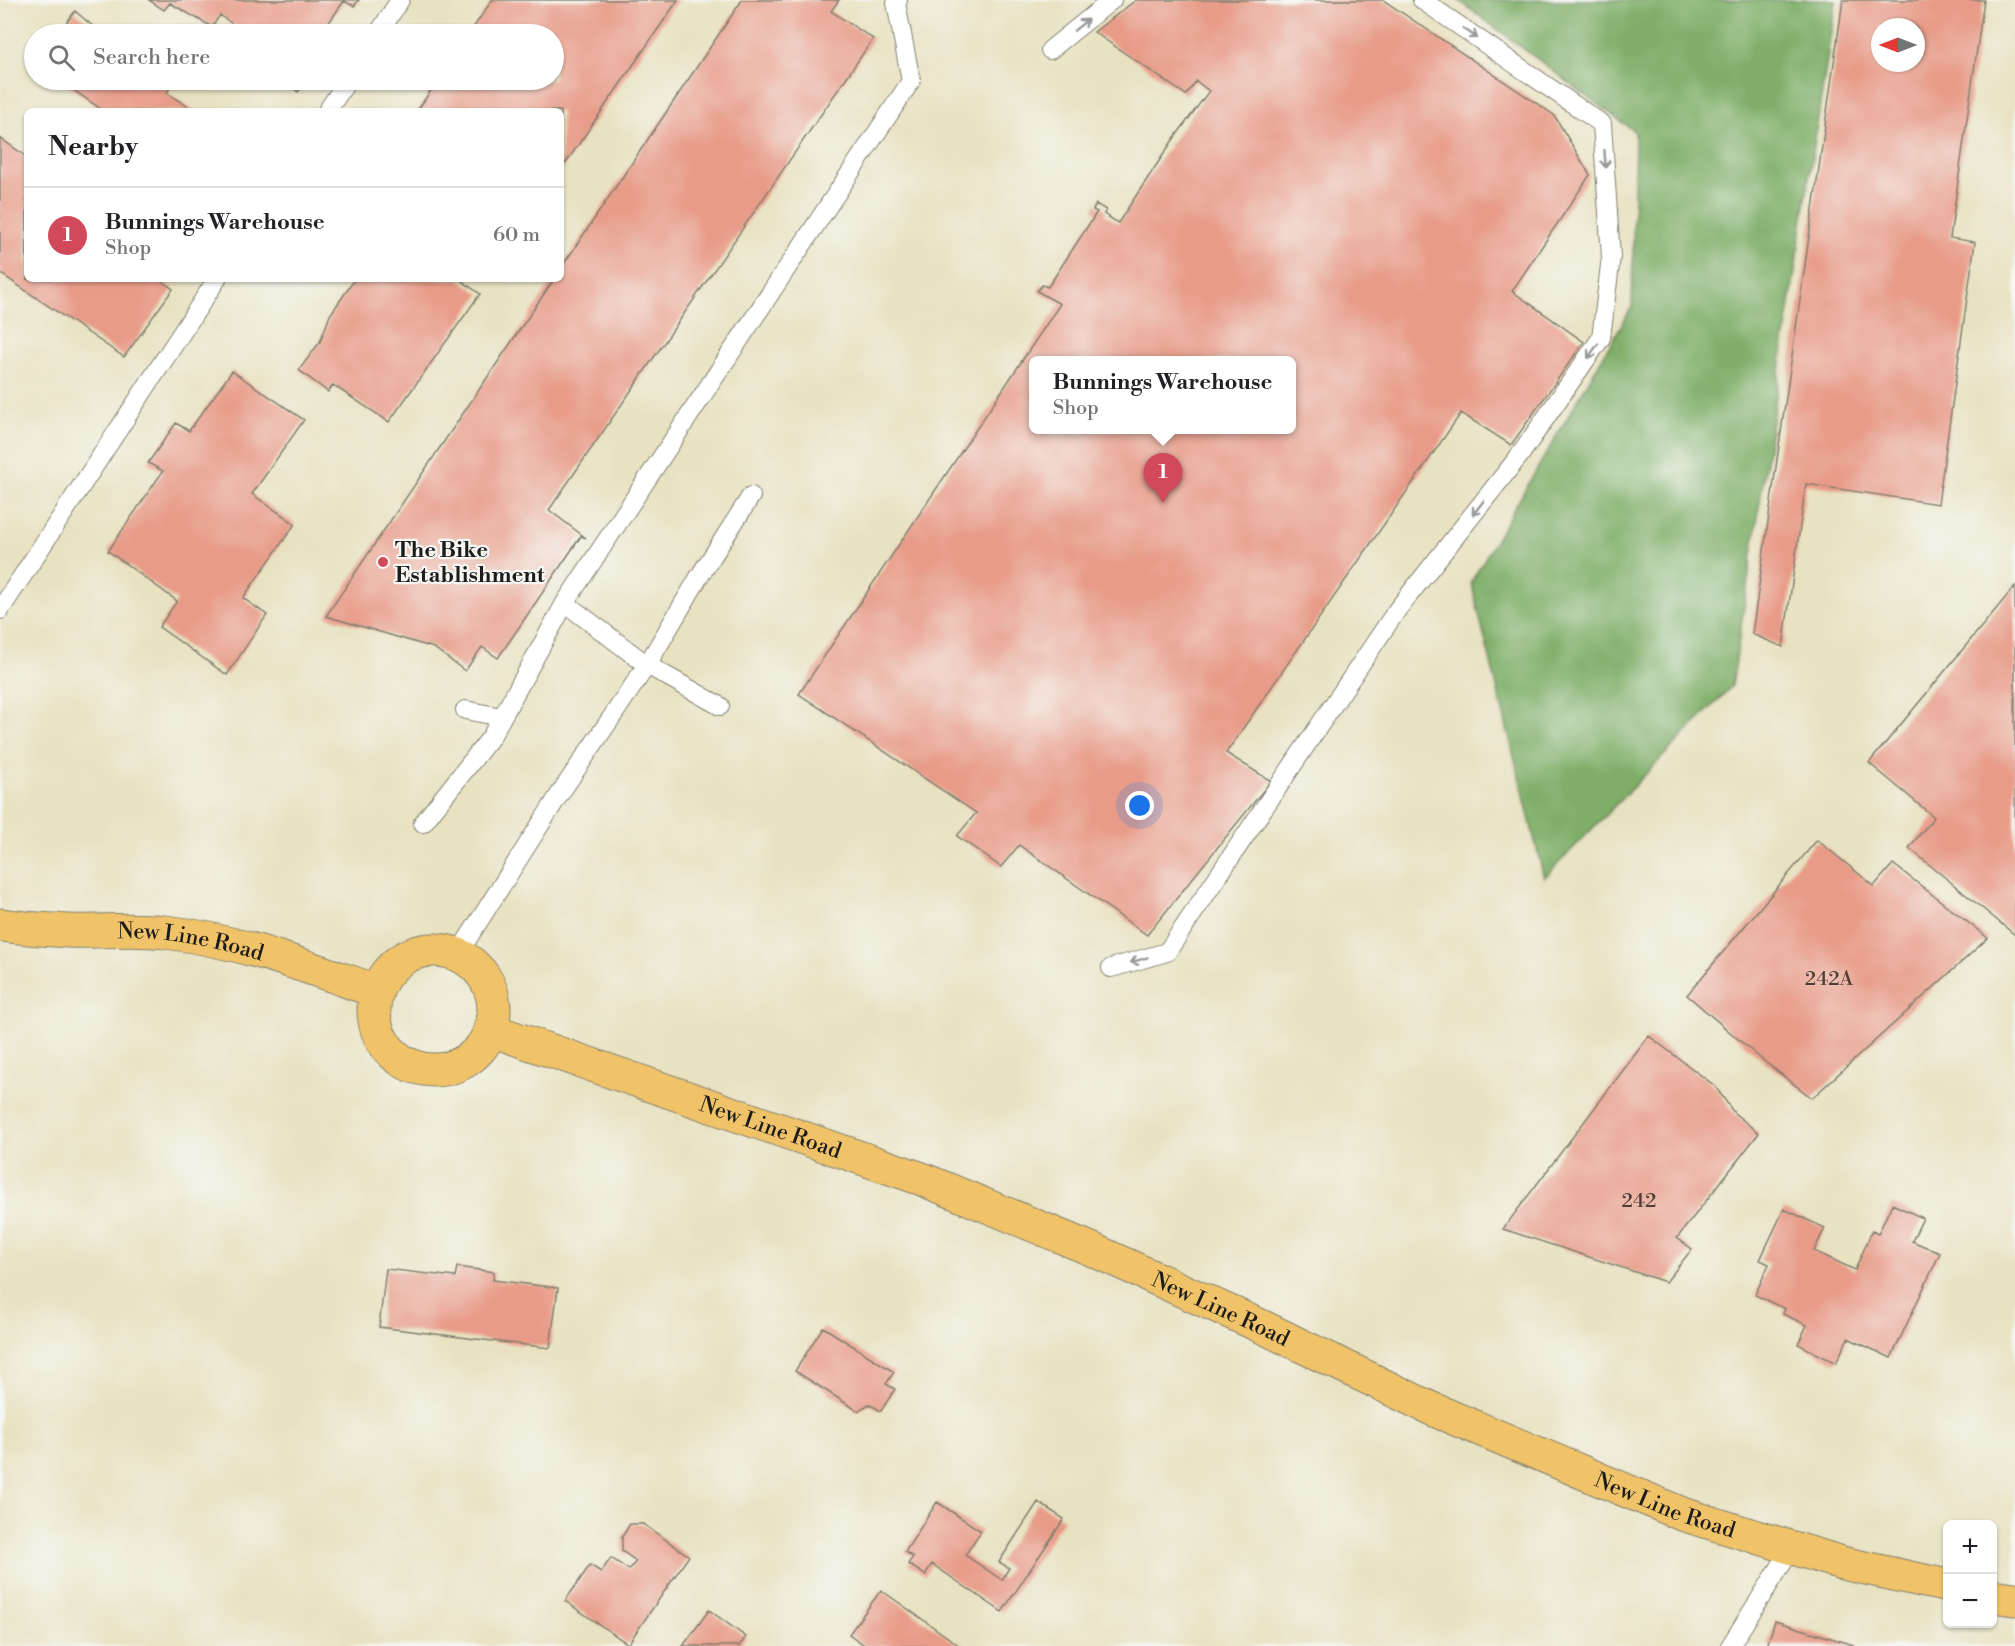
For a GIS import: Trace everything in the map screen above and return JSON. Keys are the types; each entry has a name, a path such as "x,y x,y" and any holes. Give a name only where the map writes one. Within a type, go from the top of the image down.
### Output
{"main road":[{"name":"New Line Road","path":"0,925 70,931 117,929 164,932 209,939 288,960 376,992"},
{"path":"438,949 458,954 473,963 485,977 492,993 494,1012 491,1030 481,1048 465,1062 446,1070 425,1070 405,1063 389,1051 378,1033 373,1013 376,992 385,974 399,960 418,951 438,949"},
{"name":"New Line Road","path":"491,1030 922,1179 1102,1254 1442,1413 1682,1514 1842,1563 1943,1585"},
{"path":"1997,1597 2015,1599"}],"lane":[{"path":"384,24 400,0"},
{"path":"423,823 491,736 565,603 911,81 898,0"},
{"path":"1050,50 1112,0"},
{"path":"1112,968 1167,952 1397,610 1520,455 1601,338 1611,257 1602,124 1422,0"},
{"path":"329,108 341,90"},
{"path":"0,610 215,282"},
{"path":"458,954 561,792 647,665 699,576 751,496"},
{"path":"565,603 647,665 720,706"},
{"path":"465,710 501,717"},
{"path":"1730,1646 1792,1548"}],"green space":[{"path":"1458,0 1836,0 1732,686 1544,878 1471,582 1632,307 1635,132"}],"building":[{"path":"149,0 359,0 354,6 344,1 328,24 232,24 220,15 214,24 207,24 170,3 164,10"},
{"path":"492,0 678,0 564,166 564,108 419,108 431,90 564,90 564,24 476,24"},
{"path":"742,0 839,0 831,11 873,39 549,510 586,538 581,536 498,658 482,647 465,671 434,648 326,616 552,282 564,282 564,264"},
{"path":"1136,0 1383,0 1554,115 1590,175 1512,291 1584,342 1511,445 1461,413 1226,753 1271,781 1147,935 1019,845 1001,867 957,836 976,813 799,694 1060,304 1037,291 1042,285 1048,287 1097,212 1093,210 1096,204 1106,210 1104,214 1118,223 1173,140 1209,91 1196,81 1186,95 1094,32"},
{"path":"1843,0 1984,0 1950,238 1975,242 1938,504 1806,484 1783,647 1752,634"},
{"path":"75,11 90,24 65,24"},
{"path":"74,90 169,90 167,93 190,108 100,108"},
{"path":"0,138 24,155 24,282 163,282 173,289 124,357 0,273"},
{"path":"353,282 463,282 480,294 389,422 333,385 328,392 299,370 320,342 330,315"},
{"path":"232,371 304,420 252,494 295,524 243,598 267,615 227,675 159,627 177,601 108,551 163,471 148,463 176,423 189,431"},
{"path":"2015,586 2015,935 1909,848 1934,817 1869,763"},
{"path":"1817,840 1874,886 1893,864 1988,938 1812,1098 1760,1058 1687,995"},
{"path":"1649,1036 1715,1086 1734,1113 1759,1133 1677,1238 1692,1249 1666,1282 1503,1229"},
{"path":"1892,1204 1923,1218 1912,1241 1940,1253 1891,1358 1848,1338 1836,1363 1798,1344 1807,1325 1783,1314 1785,1309 1755,1295 1769,1264 1760,1260 1784,1209 1825,1228 1814,1251 1855,1270 1872,1231 1878,1234"},
{"path":"457,1267 494,1272 493,1280 558,1288 550,1348 379,1327 386,1269 455,1277"},
{"path":"823,1327 894,1372 886,1384 895,1389 881,1411 869,1404 858,1411 795,1371"},
{"path":"937,1502 981,1531 965,1555 1002,1580 1009,1568 999,1562 1038,1502 1064,1519 1002,1612 932,1564 925,1575 908,1564 913,1557 905,1552"},
{"path":"630,1524 643,1524 689,1556 628,1644 565,1601 590,1565 601,1572 611,1558 629,1570 636,1561 622,1551 622,1537"},
{"path":"881,1590 960,1646 866,1646 849,1634"},
{"path":"709,1610 746,1637 739,1646 683,1646"},
{"path":"1775,1621 1854,1645 1854,1646 1767,1646"}],"place":[{"name":"Bunnings Warehouse","path":"1163,503"},
{"name":"The Bike Establishment","path":"383,562"}]}
